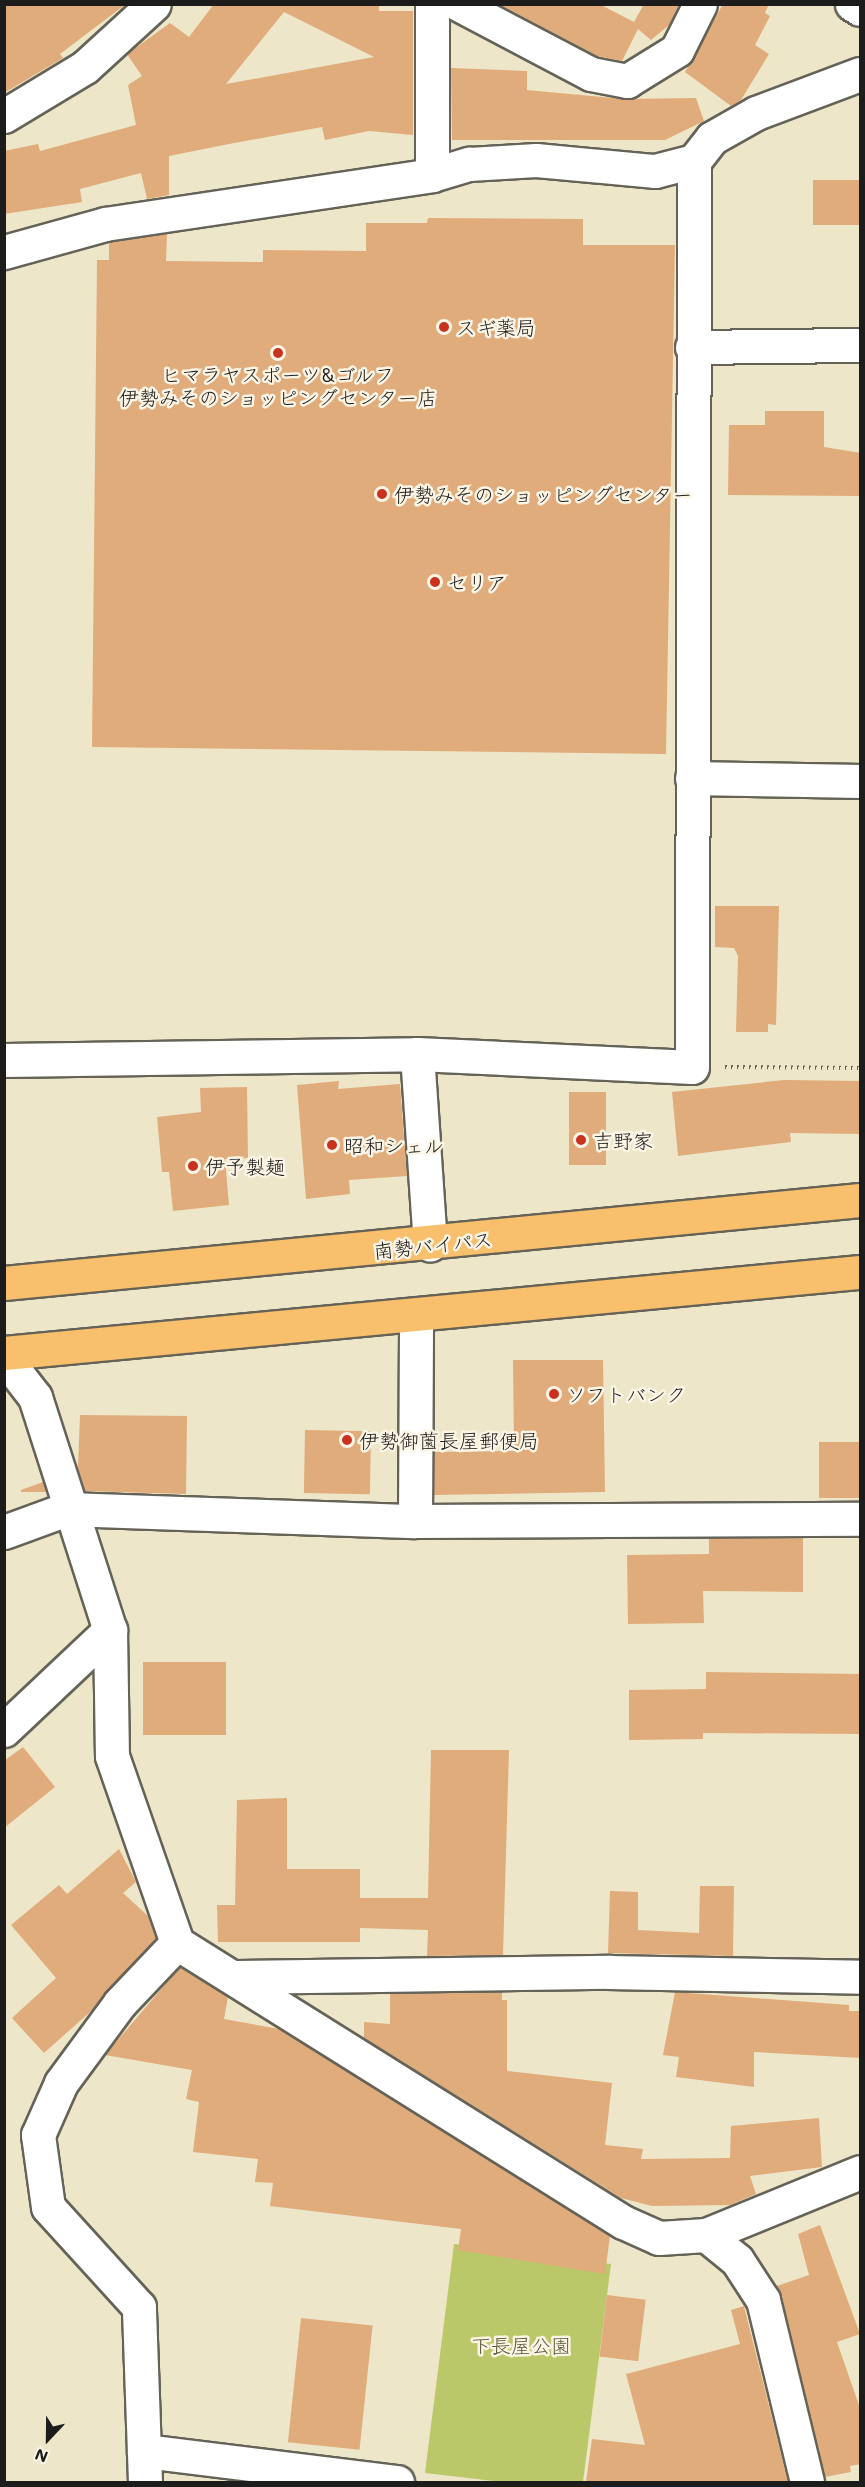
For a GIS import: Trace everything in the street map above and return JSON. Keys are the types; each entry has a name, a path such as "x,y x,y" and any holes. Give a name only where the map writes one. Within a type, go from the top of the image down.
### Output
{"highway":[{"name":"南勢バイパス","path":"4,1283 430,1245 861,1200"},
{"path":"4,1353 416,1317 861,1272"}],"street":[{"path":"4,116 85,67 154,4"},
{"path":"432,4 432,175"},
{"path":"458,4 591,74 627,81 677,50 700,4"},
{"path":"852,4 861,9"},
{"path":"4,1060 417,1054 692,1067 694,161 712,138 756,113 861,74"},
{"path":"4,252 105,224 432,175 480,163 536,160 655,171 694,161"},
{"path":"692,347 861,345"},
{"path":"692,778 861,780"},
{"path":"417,1054 430,1245"},
{"path":"415,1521 416,1317"},
{"path":"4,1357 35,1397 67,1509 110,1630 112,1756 177,1943 237,1977 622,2222 659,2238 706,2235 861,2172"},
{"path":"4,1532 67,1509 415,1521 861,1519"},
{"path":"4,1730 110,1630"},
{"path":"177,1943 120,2003 61,2083 38,2135 48,2207 140,2307 145,2467 397,2482"},
{"path":"237,1977 610,1972 861,1977"},
{"path":"706,2235 737,2260 763,2300 807,2482"}],"path":[{"path":"692,1067 861,1068"}],"green space":[{"name":"下長屋公園","path":"454,2244 611,2264 583,2482 502,2482 425,2473"}],"building":[{"path":"4,4 126,4 60,54 63,58 4,93"},
{"path":"214,4 379,4 379,11 413,11 413,135 369,131 325,140 322,127 229,144 169,156 169,195 147,199 141,173 80,189 82,202 4,214 4,151 38,144 40,151 136,125 128,85 142,76 127,54 170,23 189,37","holes":["284,12 374,57 226,84"]},
{"path":"499,4 599,4 634,22 644,4 679,4 669,25 651,40 638,29 622,61 597,56"},
{"path":"723,4 769,4 765,13 770,16 755,45 769,54 741,100 731,106 685,72"},
{"path":"451,68 527,71 527,90 623,99 696,98 704,121 665,140 452,140"},
{"path":"813,180 860,180 860,225 813,225"},
{"name":"伊勢みそのショッピングセンター","path":"428,218 583,219 583,245 675,245 666,754 92,747 97,260 109,260 109,242 167,234 166,261 263,262 263,250 366,251 366,223 427,223"},
{"path":"765,411 824,411 824,447 861,453 861,496 728,495 729,425 765,425"},
{"path":"715,906 779,906 776,1025 768,1024 768,1032 736,1032 738,956 734,948 715,947"},
{"path":"784,1080 861,1081 861,1134 790,1133 791,1142 678,1156 672,1092"},
{"path":"339,1081 338,1089 400,1084 407,1176 349,1180 350,1194 306,1199 297,1085"},
{"name":"伊予製麺","path":"247,1087 248,1158 225,1159 229,1205 173,1211 169,1172 162,1172 157,1117 201,1112 200,1088"},
{"path":"569,1092 606,1092 606,1165 569,1165"},
{"path":"513,1360 603,1360 605,1492 434,1495 434,1452 514,1451"},
{"path":"80,1415 187,1416 186,1494 85,1491 78,1468"},
{"path":"305,1430 371,1431 370,1494 304,1493"},
{"path":"819,1442 860,1442 860,1498 819,1498"},
{"path":"43,1482 46,1492 21,1492 21,1490"},
{"path":"803,1538 803,1592 703,1591 704,1623 628,1624 627,1555 709,1554 709,1539"},
{"path":"143,1662 226,1662 226,1735 143,1735"},
{"path":"706,1672 861,1674 861,1734 703,1733 703,1739 629,1740 629,1690 706,1689"},
{"path":"23,1747 55,1787 4,1828 4,1761"},
{"path":"431,1750 509,1750 503,1955 427,1956 428,1930 360,1928 360,1942 218,1942 217,1905 235,1905 237,1800 287,1798 287,1869 360,1869 360,1898 428,1898"},
{"path":"119,1849 136,1882 123,1893 148,1916 156,1938 90,2012 44,2053 12,2018 56,1978 11,1925 59,1885 67,1894"},
{"path":"700,1886 734,1886 733,1956 608,1953 610,1891 638,1892 638,1930 699,1933"},
{"path":"180,1967 228,1997 224,2019 279,2029 610,2236 605,2274 458,2250 461,2229 270,2206 273,2183 255,2182 258,2159 193,2152 199,2102 186,2099 192,2070 105,2055"},
{"path":"502,1992 502,2000 507,2000 507,2071 612,2083 605,2145 643,2149 641,2159 730,2158 731,2126 819,2118 822,2167 750,2176 756,2194 730,2205 652,2206 621,2198 364,2038 364,2022 390,2024 390,1994"},
{"path":"675,1992 849,2005 849,2011 861,2011 861,2058 754,2052 754,2087 676,2077 679,2057 663,2055"},
{"path":"820,2225 860,2334 837,2342 861,2411 861,2464 850,2466 851,2472 825,2477 777,2286 809,2275 798,2234"},
{"path":"607,2295 646,2300 638,2361 599,2357"},
{"path":"744,2306 788,2482 586,2482 592,2439 645,2445 626,2374 740,2344 731,2310"},
{"path":"301,2318 373,2326 360,2450 288,2442"}],"place":[{"name":"スギ薬局","path":"444,327"},
{"name":"ヒマラヤスポーツ&ゴルフ 伊勢みそのショッピングセンター店","path":"278,353"},
{"name":"伊勢みそのショッピングセンター","path":"382,494"},
{"name":"セリア","path":"435,582"},
{"name":"吉野家","path":"581,1140"},
{"name":"昭和シェル","path":"332,1145"},
{"name":"伊予製麺","path":"193,1166"},
{"name":"ソフトバンク","path":"554,1394"},
{"name":"伊勢御薗長屋郵便局","path":"347,1440"}]}
